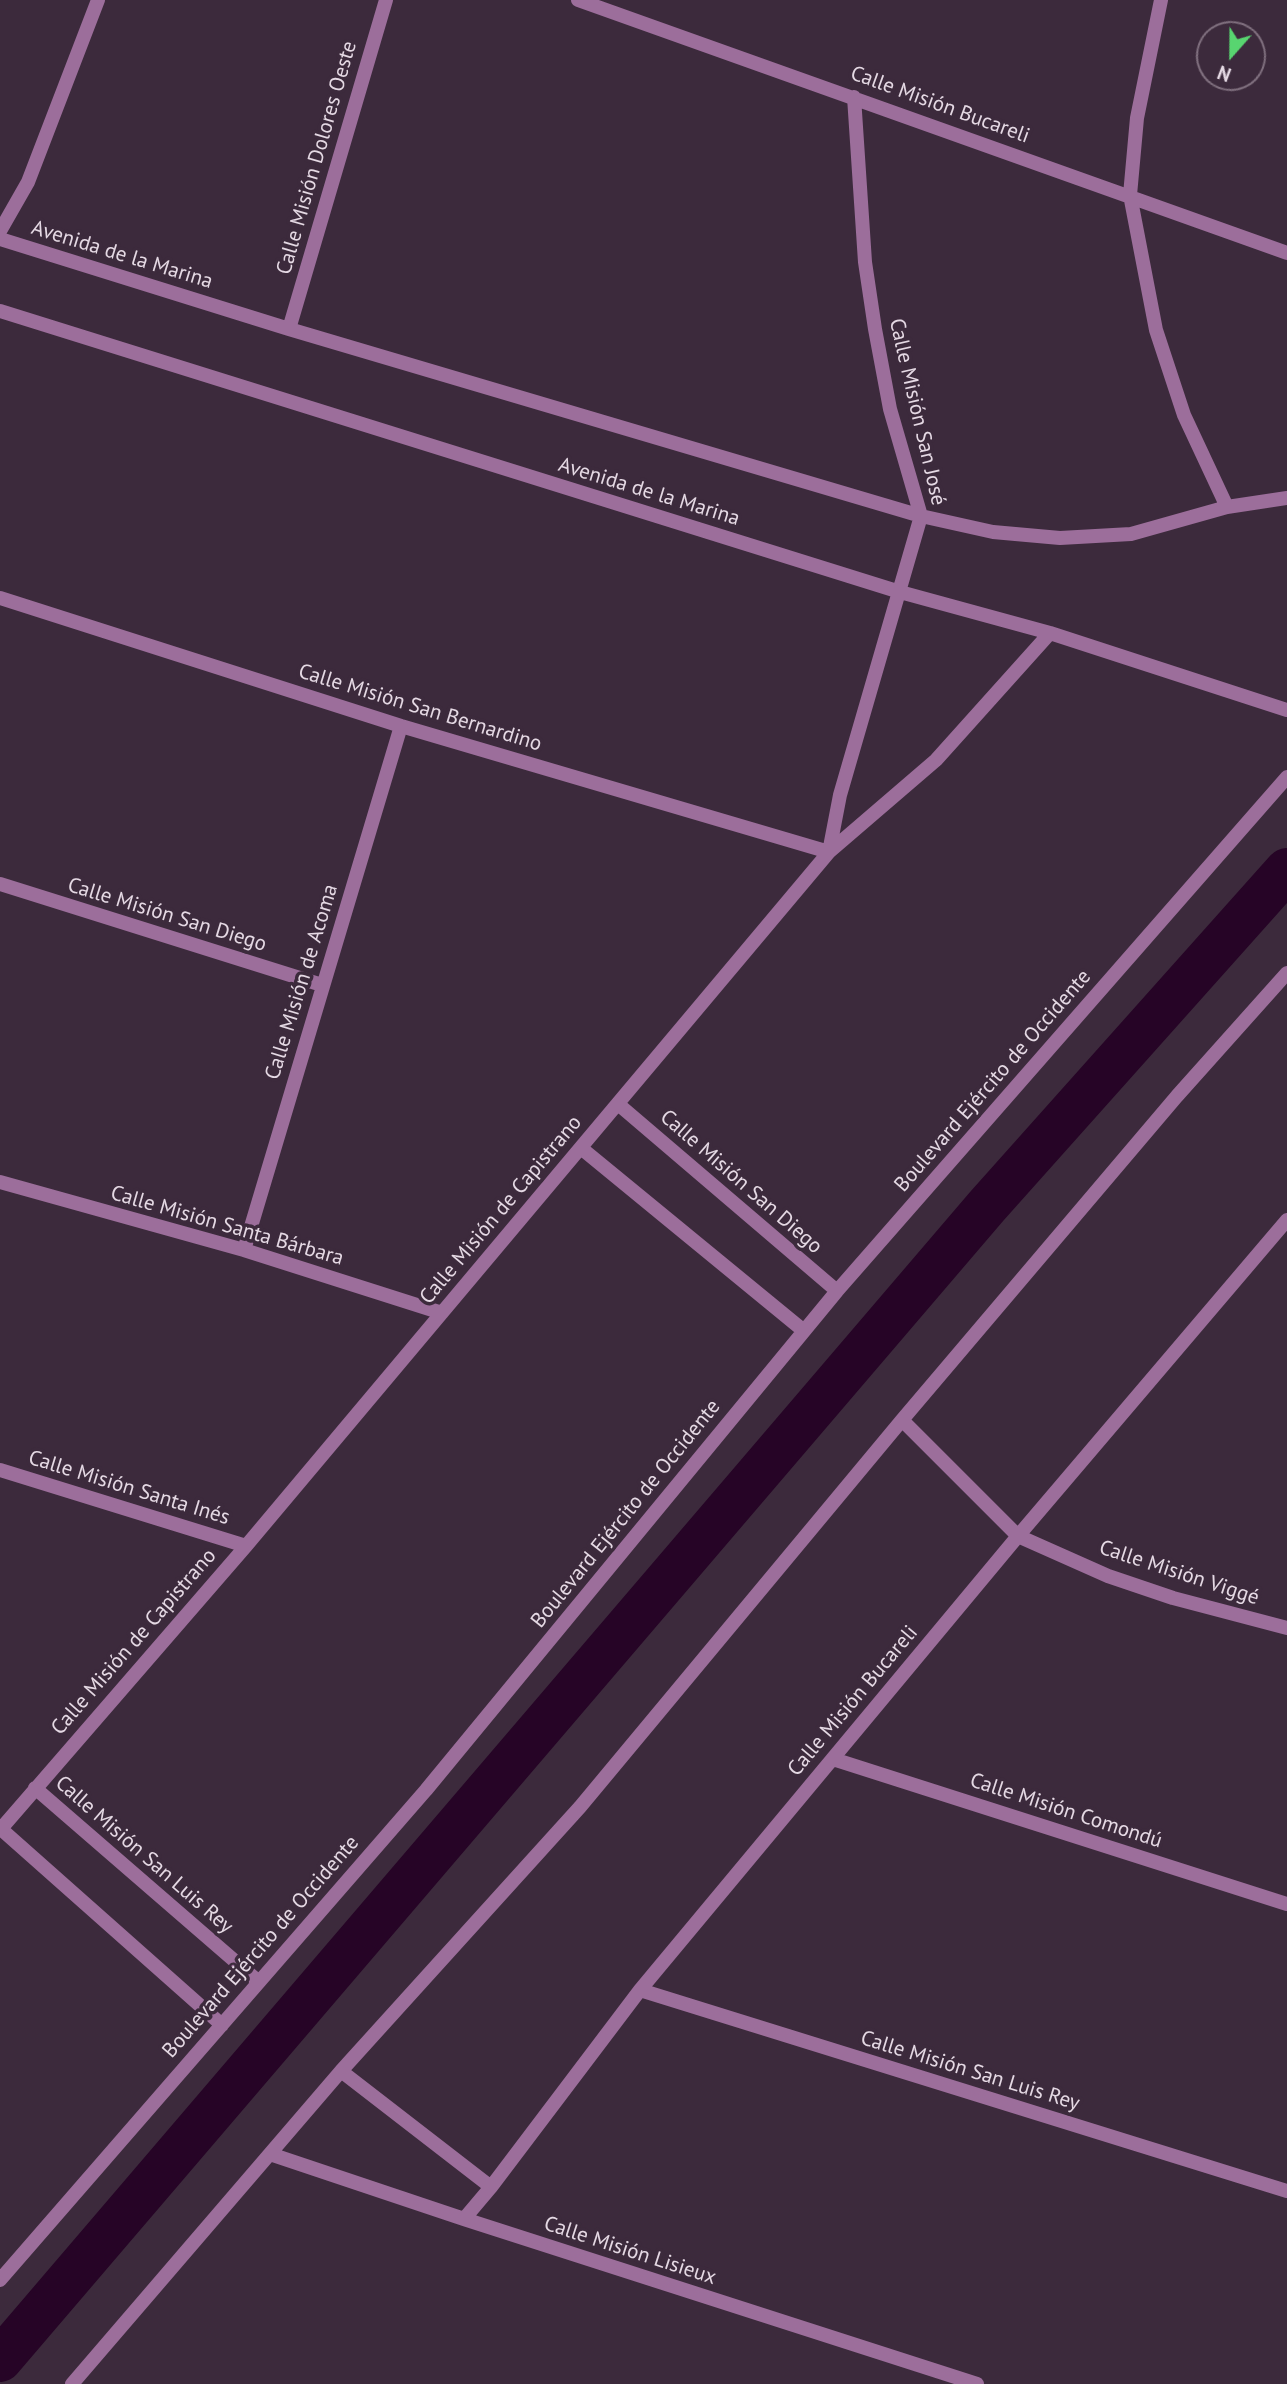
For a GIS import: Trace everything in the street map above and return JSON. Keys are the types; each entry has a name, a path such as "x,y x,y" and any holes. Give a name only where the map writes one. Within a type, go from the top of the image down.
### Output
{"street":[{"path":"0,231 28,182 98,0"},
{"name":"Calle Misión Dolores Oeste","path":"289,329 386,0"},
{"name":"Calle Misión Bucareli","path":"578,0 1287,253"},
{"path":"1161,0 1137,118 1130,195 1156,331 1184,415 1227,507"},
{"name":"Calle Misión San José","path":"829,852 840,795 921,516 890,410 875,329 865,262 854,97"},
{"name":"Avenida de la Marina","path":"0,239 289,329 921,516 993,532 1060,538 1132,534 1227,507 1287,498"},
{"name":"Avenida de la Marina","path":"0,311 900,592 1050,633 1287,710"},
{"name":"Calle Misión San Bernardino","path":"0,598 401,726 829,852"},
{"name":"Calle Misión de Capistrano","path":"1,1830 246,1546 829,852 936,760 1050,633"},
{"name":"Calle Misión de Acoma","path":"244,1250 401,726"},
{"name":"Boulevard Ejército de Occidente","path":"0,2280 426,1790 837,1292 1287,777"},
{"name":"Calle Misión San Diego","path":"0,884 322,985"},
{"path":"72,2384 341,2071 580,1807 902,1420 1177,1096 1287,973"},
{"name":"Calle Misión San Diego","path":"618,1104 837,1292"},
{"path":"581,1148 804,1331"},
{"name":"Calle Misión Santa Bárbara","path":"0,1182 244,1250 442,1313"},
{"name":"Calle Misión Bucareli","path":"464,2219 640,1990 1018,1536 1287,1220"},
{"name":"Calle Misión Viggé","path":"902,1420 1018,1536 1108,1576 1173,1598 1287,1628"},
{"name":"Calle Misión Santa Inés","path":"0,1470 246,1546"},
{"name":"Calle Misión Comondú","path":"833,1759 1287,1904"},
{"name":"Calle Misión San Luis Rey","path":"35,1788 258,1982"},
{"path":"1,1830 222,2025"},
{"name":"Calle Misión San Luis Rey","path":"640,1990 1287,2191"},
{"path":"341,2071 491,2187"},
{"name":"Calle Misión Lisieux","path":"270,2154 977,2384"}],"waterway":[{"path":"0,2360 987,1206 1287,870"}]}
